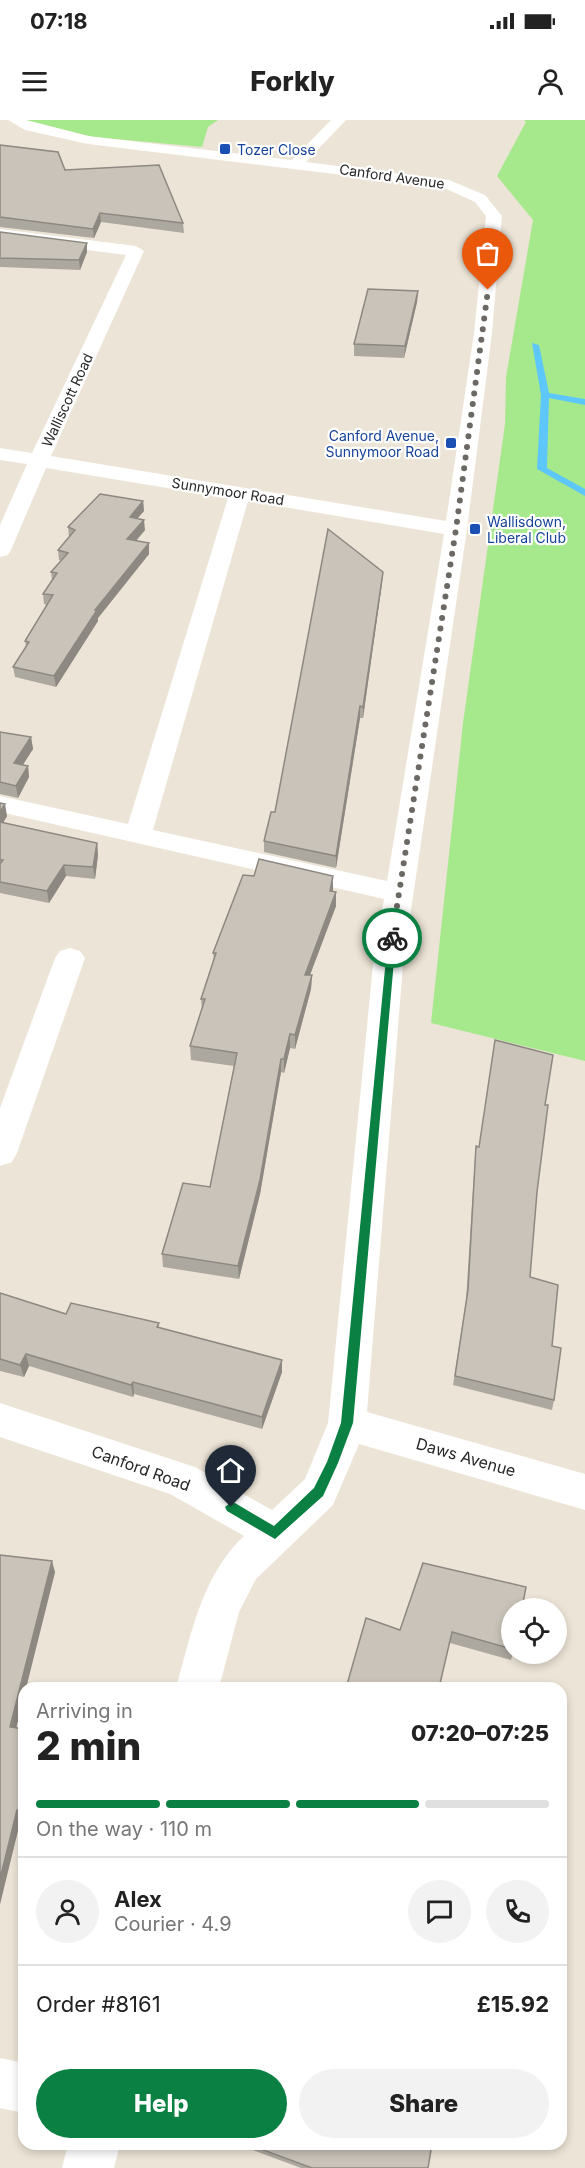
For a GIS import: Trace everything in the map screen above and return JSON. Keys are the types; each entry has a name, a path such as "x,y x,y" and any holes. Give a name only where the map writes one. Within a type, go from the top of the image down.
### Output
{"street":[{"path":"0,123 13,120"},
{"name":"Canford Avenue","path":"13,120 30,127 88,140 306,170 444,183 472,193 491,209 494,216 483,333 456,529 388,965 347,1423 333,1463 319,1492 242,1565 220,1607 199,1682"},
{"path":"306,170 339,120"},
{"name":"Walliscott Road","path":"0,234 136,251 0,550"},
{"name":"Sunnymoor Road","path":"0,454 456,529"},
{"path":"138,834 240,493"},
{"path":"0,804 398,893"},
{"path":"0,1153 70,958"},
{"name":"Canford Road","path":"0,1420 181,1480 275,1533"},
{"name":"Daws Avenue","path":"347,1423 585,1492"},
{"path":"0,2083 18,2087"},
{"path":"88,2168 92,2150"}],"green space":[{"path":"25,120 218,120 208,127 202,147 93,137"},
{"path":"524,120 585,120 585,1061 431,1023 463,723 505,424 506,377 533,220 497,176 526,122"}],"building":[{"path":"0,145 58,152 65,170 159,165 183,223 100,213 93,229 0,217"},
{"path":"0,232 87,243 79,260 0,258"},
{"path":"368,289 418,291 405,346 354,344"},
{"path":"100,494 143,501 130,517 144,520 127,539 149,543 95,610 97,610 54,676 13,667 29,642 25,641 53,595 43,594 57,573 51,572 68,553 58,550 75,530 68,527"},
{"path":"328,529 383,572 363,707 360,706 336,856 264,841 271,812 275,812"},
{"path":"0,732 31,737 14,763 28,766 16,786 0,782"},
{"path":"0,822 97,843 93,867 64,865 47,891 0,882 0,864 3,860 0,860"},
{"path":"259,859 333,876 330,891 336,892 305,975 312,975 295,1035 290,1034 284,1059 281,1059 260,1180 238,1266 162,1254 183,1183 210,1187 237,1053 190,1046 205,999 201,999 216,953 213,953 243,875 254,876"},
{"path":"495,1040 553,1055 545,1105 548,1105 537,1192 530,1277 558,1285 552,1346 561,1348 554,1400 455,1376 468,1290 476,1146 479,1147"},
{"path":"0,1293 66,1314 71,1303 159,1323 157,1327 282,1360 262,1417 133,1382 131,1385 26,1354 20,1365 0,1359"},
{"path":"0,1555 52,1561 21,1682 18,1682 18,1695 10,1727 18,1728 18,1810 0,1879"},
{"path":"423,1563 526,1587 524,1598 501,1598 501,1646 452,1632 440,1682 348,1682 366,1618 400,1630"},
{"path":"263,2150 431,2150 428,2168 312,2168"}],"waterway":[{"path":"535,345 545,395"},
{"path":"545,395 585,402"},
{"path":"545,395 542,469 585,493"}],"way so far":[{"path":"392,938 456,529 488,290"}],"place":[{"name":"Tozer Close","path":"225,149"},
{"name":"Canford Avenue, Sunnymoor Road","path":"451,443"},
{"name":"Wallisdown, Liberal Club","path":"475,529"}],"route":[{"path":"231,1507 275,1533 319,1492 333,1463 347,1423 392,938"}]}
